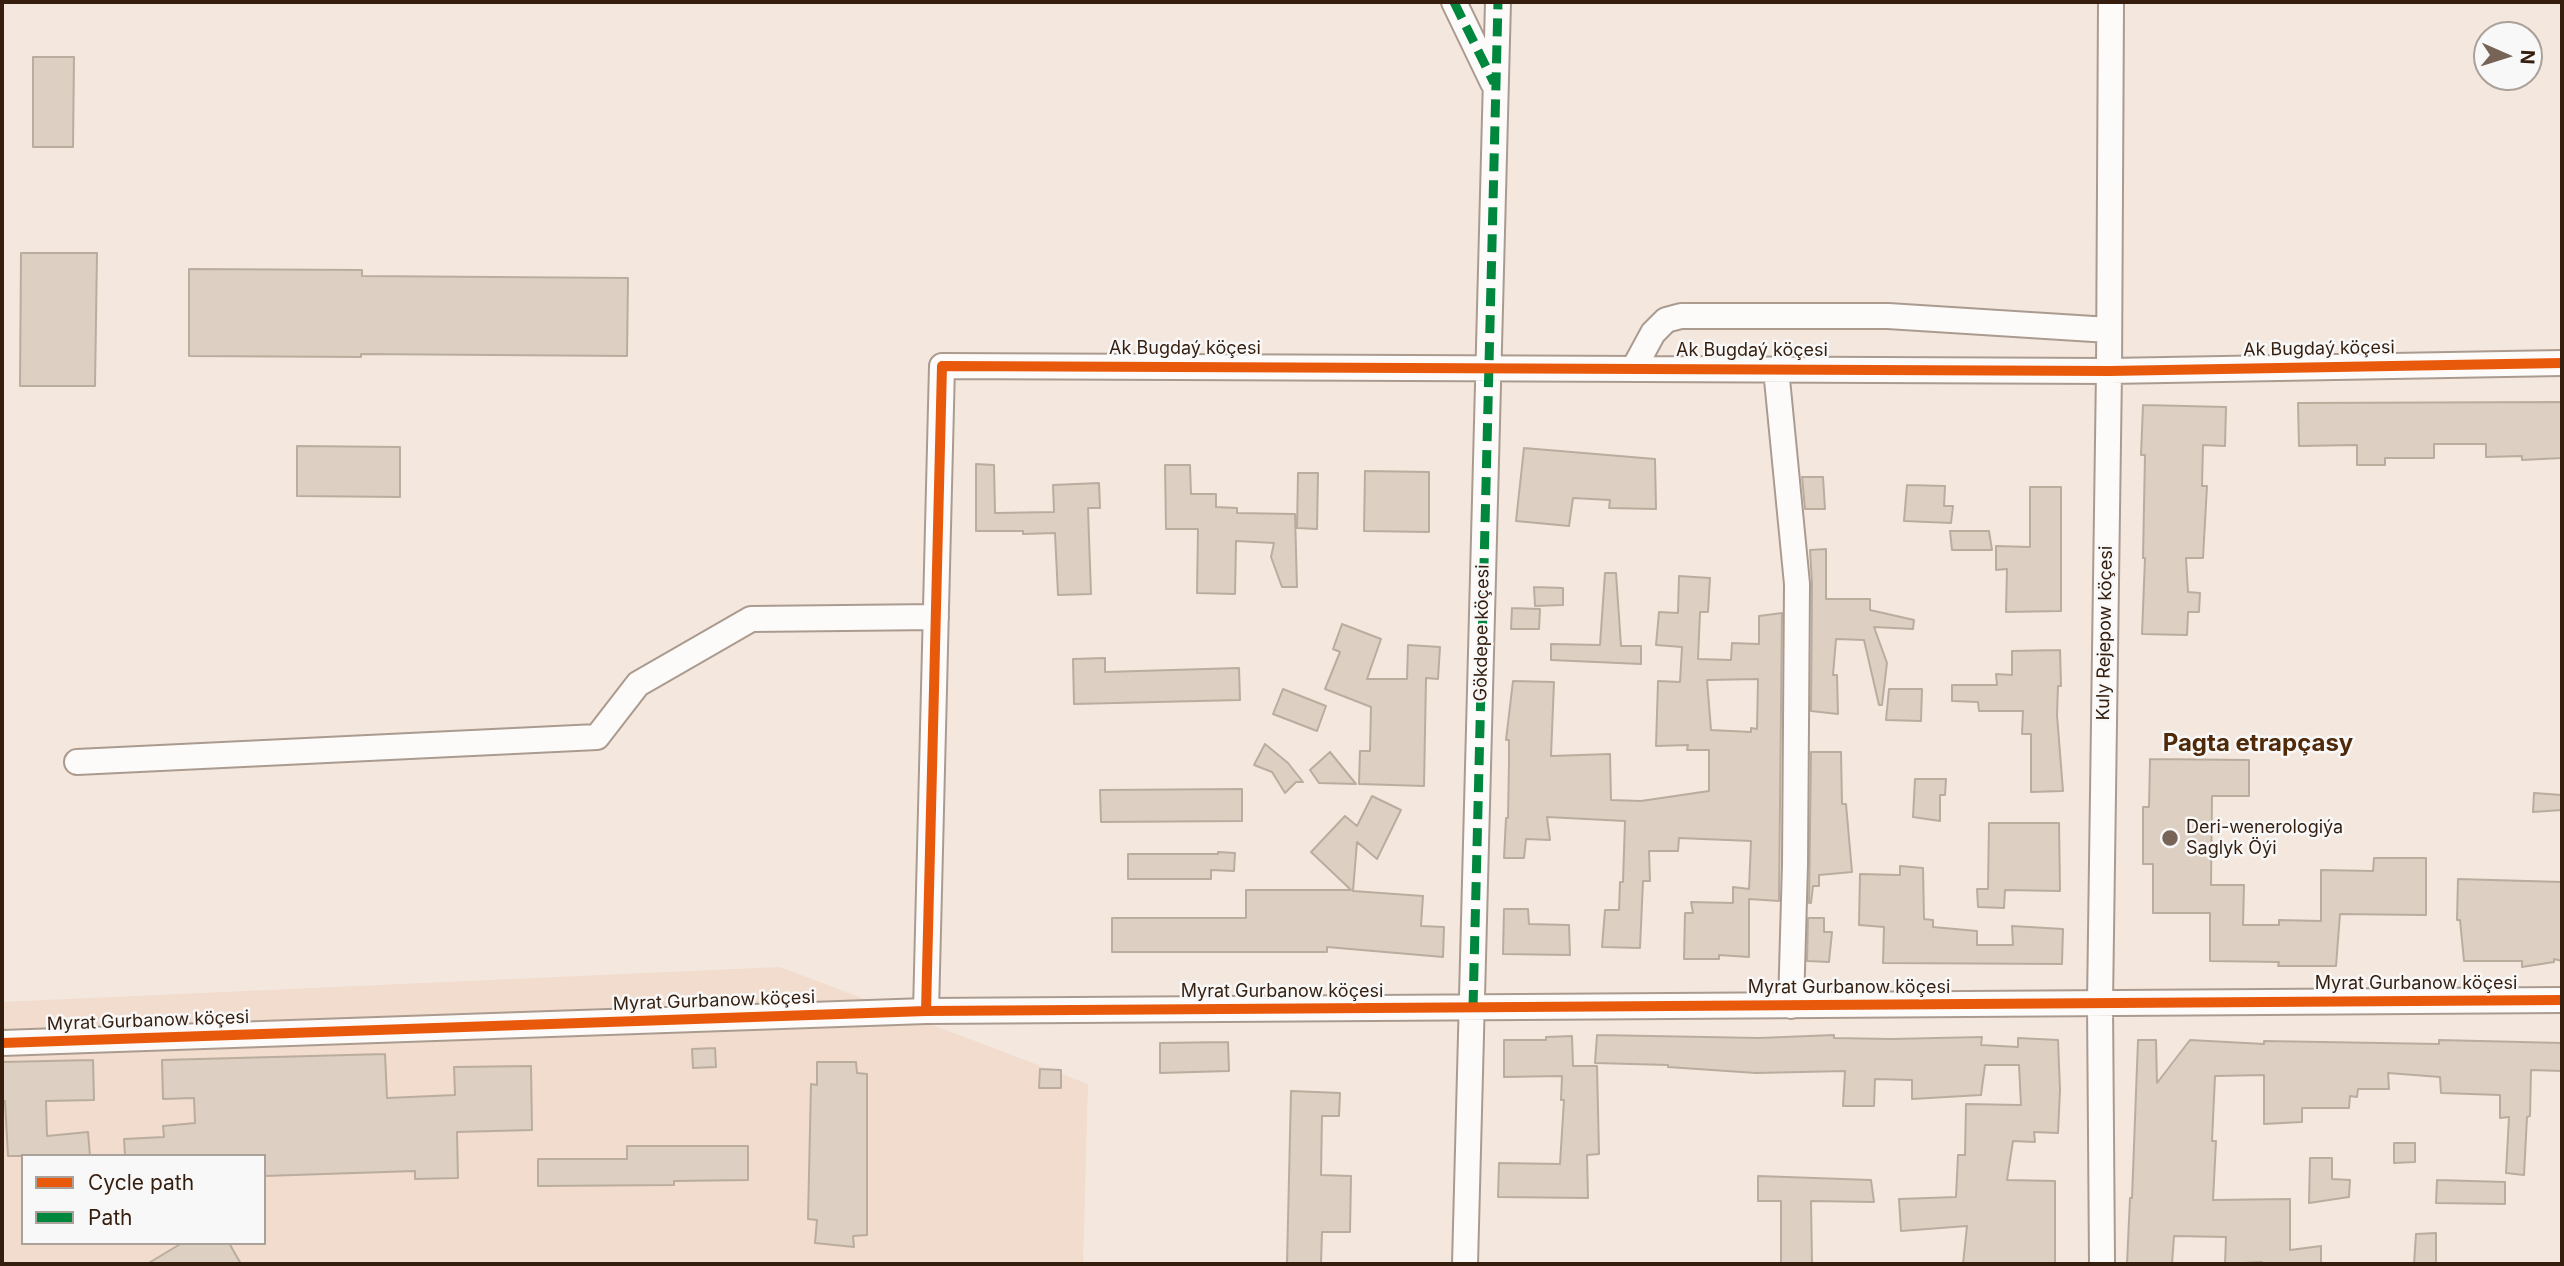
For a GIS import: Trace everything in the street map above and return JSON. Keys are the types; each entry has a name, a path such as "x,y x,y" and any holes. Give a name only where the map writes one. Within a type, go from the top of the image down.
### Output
{"street":[{"path":"1454,2 1495,86"},
{"name":"Gökdepe köçesi","path":"1465,1264 1498,2"},
{"name":"Kuly Rejepow köçesi","path":"2102,1264 2100,1003 2112,2"},
{"path":"1634,368 1653,333 1666,320 1681,316 1888,316 2109,330"},
{"name":"Ak Bugdaý köçesi","path":"936,617 942,366 2109,370 2562,363"},
{"path":"1776,369 1797,584 1791,1006"},
{"path":"77,762 597,737 638,684 751,619 936,617 926,1011"},
{"name":"Myrat Gurbanow köçesi","path":"2,1044 926,1011 2562,1000"}],"shaded area":[{"path":"780,967 1088,1084 1083,1264 2,1264 2,1002"}],"building":[{"path":"33,57 74,57 73,147 33,147"},
{"path":"21,253 97,253 95,386 20,386"},
{"path":"189,269 362,270 362,276 628,278 627,356 189,356"},
{"path":"2562,402 2562,458 2522,460 2522,456 2486,457 2486,444 2434,444 2434,458 2385,458 2385,465 2357,465 2357,445 2299,446 2298,403"},
{"path":"2143,405 2226,407 2225,446 2203,445 2202,486 2207,486 2203,558 2186,558 2188,592 2200,593 2199,612 2188,612 2187,635 2142,634 2145,558 2145,455 2141,455"},
{"path":"297,446 400,447 400,497 297,496"},
{"path":"1524,448 1655,459 1656,509 1609,508 1610,500 1573,498 1569,526 1516,521"},
{"path":"976,464 994,465 995,513 1054,512 1053,485 1099,483 1100,508 1088,508 1091,594 1058,595 1055,533 976,531"},
{"path":"1165,465 1190,465 1191,494 1216,494 1216,507 1237,508 1237,513 1295,514 1297,587 1282,587 1271,557 1274,543 1236,541 1235,594 1197,593 1198,529 1166,529"},
{"path":"1365,471 1429,472 1429,532 1364,531"},
{"path":"1298,473 1318,473 1317,529 1297,528"},
{"path":"1802,477 1823,477 1825,509 1805,509"},
{"path":"1907,485 1945,486 1944,506 1953,506 1951,523 1904,521"},
{"path":"2030,487 2061,487 2061,611 2006,612 2007,569 1996,570 1996,546 2030,547"},
{"path":"1950,531 1989,531 1992,550 1952,550"},
{"path":"1826,549 1826,599 1870,599 1870,610 1914,620 1913,629 1874,627 1887,663 1882,705 1879,705 1864,640 1836,639 1833,675 1837,675 1838,714 1811,711 1810,550"},
{"path":"1605,573 1616,573 1621,646 1641,646 1641,664 1551,660 1551,644 1600,645"},
{"path":"1679,576 1710,578 1708,612 1700,612 1698,659 1731,660 1732,643 1759,644 1759,616 1782,613 1779,901 1749,899 1749,957 1719,955 1719,959 1684,959 1685,913 1693,913 1691,902 1733,903 1733,887 1749,889 1751,841 1679,838 1678,851 1649,851 1650,881 1643,881 1640,948 1602,947 1605,910 1619,910 1620,882 1623,882 1625,821 1547,817 1550,840 1526,839 1524,858 1504,858 1509,762 1509,740 1506,740 1513,681 1554,682 1551,756 1610,754 1611,800 1641,801 1709,791 1709,750 1687,750 1688,745 1656,746 1658,681 1680,682 1682,647 1656,645 1659,612 1678,613","holes":["1758,679 1757,729 1751,728 1751,732 1711,730 1707,680"]},
{"path":"1534,587 1563,588 1563,605 1535,606"},
{"path":"1512,608 1540,609 1539,629 1511,629"},
{"path":"1342,624 1381,639 1367,679 1407,679 1408,645 1440,647 1438,679 1426,678 1424,786 1359,784 1360,751 1370,751 1371,707 1325,689 1340,652 1333,649"},
{"path":"2060,650 2061,686 2058,686 2057,715 2063,791 2031,792 2031,734 2022,734 2023,711 1979,711 1978,702 1952,701 1952,685 1997,685 1996,674 2012,675 2012,651"},
{"path":"1105,658 1105,672 1239,668 1240,700 1074,704 1073,659"},
{"path":"1283,689 1326,706 1317,731 1273,714"},
{"path":"1889,689 1922,689 1921,721 1886,720"},
{"path":"1265,744 1288,763 1303,782 1296,782 1285,793 1272,772 1254,765"},
{"path":"1330,752 1356,784 1319,783 1310,770"},
{"path":"1811,752 1841,752 1842,804 1846,804 1852,872 1819,875 1819,886 1813,886 1809,903"},
{"path":"2150,759 2249,760 2249,796 2212,796 2211,885 2244,885 2243,925 2279,925 2279,920 2321,921 2321,870 2373,871 2374,858 2426,858 2426,915 2340,914 2336,966 2278,966 2279,962 2210,961 2210,913 2153,913 2153,864 2143,864 2143,807 2149,807"},
{"path":"1915,779 1946,779 1945,795 1940,795 1940,821 1913,817"},
{"path":"1242,789 1242,821 1101,822 1100,790"},
{"path":"2534,793 2562,795 2562,810 2533,812"},
{"path":"1372,796 1401,810 1377,859 1357,842 1353,891 1423,896 1421,926 1444,927 1443,957 1327,947 1327,952 1112,952 1112,918 1246,918 1246,890 1351,890 1311,852 1345,816 1357,826"},
{"path":"1989,823 2059,823 2060,891 2005,890 2004,908 1978,907 1977,889 1988,889"},
{"path":"1235,853 1234,871 1211,870 1211,879 1128,879 1128,854"},
{"path":"1900,866 1923,868 1924,919 1933,920 1933,927 1977,931 1977,945 2013,945 2012,926 2063,929 2062,964 1883,963 1884,927 1859,925 1860,874 1900,875"},
{"path":"2458,879 2562,882 2562,961 2554,959 2554,962 2522,967 2522,961 2464,961 2460,920 2457,920"},
{"path":"1504,909 1528,909 1529,924 1569,925 1570,955 1503,954"},
{"path":"1808,918 1824,918 1824,932 1832,932 1829,962 1807,961"},
{"path":"1597,1035 1759,1038 1834,1035 1834,1038 1891,1039 1982,1037 1981,1045 2018,1047 2018,1038 2058,1040 2058,1133 2034,1132 2035,1142 2013,1141 2007,1180 2055,1181 2055,1264 1963,1264 1967,1226 1901,1231 1899,1199 1956,1197 1958,1155 1965,1155 1966,1104 2021,1105 2019,1065 1985,1065 1981,1095 1912,1099 1912,1080 1875,1079 1874,1106 1843,1106 1845,1071 1756,1073 1668,1065 1595,1063"},
{"path":"1572,1036 1573,1066 1597,1066 1599,1154 1587,1155 1588,1198 1498,1197 1499,1163 1560,1164 1564,1100 1561,1100 1562,1076 1504,1077 1504,1040 1546,1040 1546,1037"},
{"path":"2138,1040 2156,1040 2157,1083 2190,1040 2264,1044 2264,1041 2439,1044 2439,1040 2562,1043 2562,1071 2531,1070 2524,1175 2506,1173 2509,1117 2500,1118 2500,1095 2441,1093 2440,1077 2388,1073 2389,1089 2358,1089 2357,1097 2350,1096 2349,1108 2302,1108 2302,1122 2264,1124 2264,1075 2215,1076 2213,1200 2290,1199 2290,1250 2321,1246 2321,1264 2225,1264 2226,1237 2174,1236 2172,1264 2127,1264"},
{"path":"1228,1042 1229,1071 1160,1073 1160,1043"},
{"path":"715,1048 716,1067 693,1068 692,1049"},
{"path":"385,1054 387,1098 455,1095 454,1067 531,1066 532,1130 457,1132 458,1178 415,1179 415,1171 266,1176 266,1154 125,1154 124,1139 164,1137 163,1126 195,1123 194,1098 163,1099 162,1060"},
{"path":"93,1060 94,1100 46,1101 47,1136 88,1132 90,1154 8,1156 5,1101 2,1101 2,1062"},
{"path":"817,1062 856,1062 857,1073 867,1074 867,1235 853,1236 854,1247 815,1243 817,1220 808,1219 811,1084 817,1085"},
{"path":"1040,1069 1061,1070 1061,1088 1039,1088"},
{"path":"1291,1091 1340,1093 1339,1116 1322,1116 1321,1175 1351,1176 1350,1232 1322,1232 1321,1264 1287,1264"},
{"path":"2394,1143 2415,1143 2415,1162 2394,1163"},
{"path":"627,1146 748,1146 748,1180 674,1181 674,1185 538,1186 538,1159 627,1159"},
{"path":"2310,1158 2332,1158 2332,1179 2350,1180 2349,1197 2309,1203"},
{"path":"1758,1176 1871,1180 1874,1202 1811,1201 1812,1264 1781,1264 1781,1201 1758,1201"},
{"path":"2437,1180 2505,1182 2505,1204 2436,1203"},
{"path":"2436,1233 2436,1264 2414,1264 2416,1234"},
{"path":"179,1245 230,1245 241,1264 147,1264"}],"marked path":[{"path":"1454,2 1494,83"},
{"path":"1473,1008 1498,2"}],"cycle path":[{"path":"926,1011 942,366 2109,371 2562,363"},
{"path":"2,1043 926,1011 2562,1000"}],"place":[{"name":"Deri-wenerologiýa Saglyk Öýi","path":"2170,838"}],"district":[{"name":"Pagta etrapçasy","path":"2258,744"}]}
